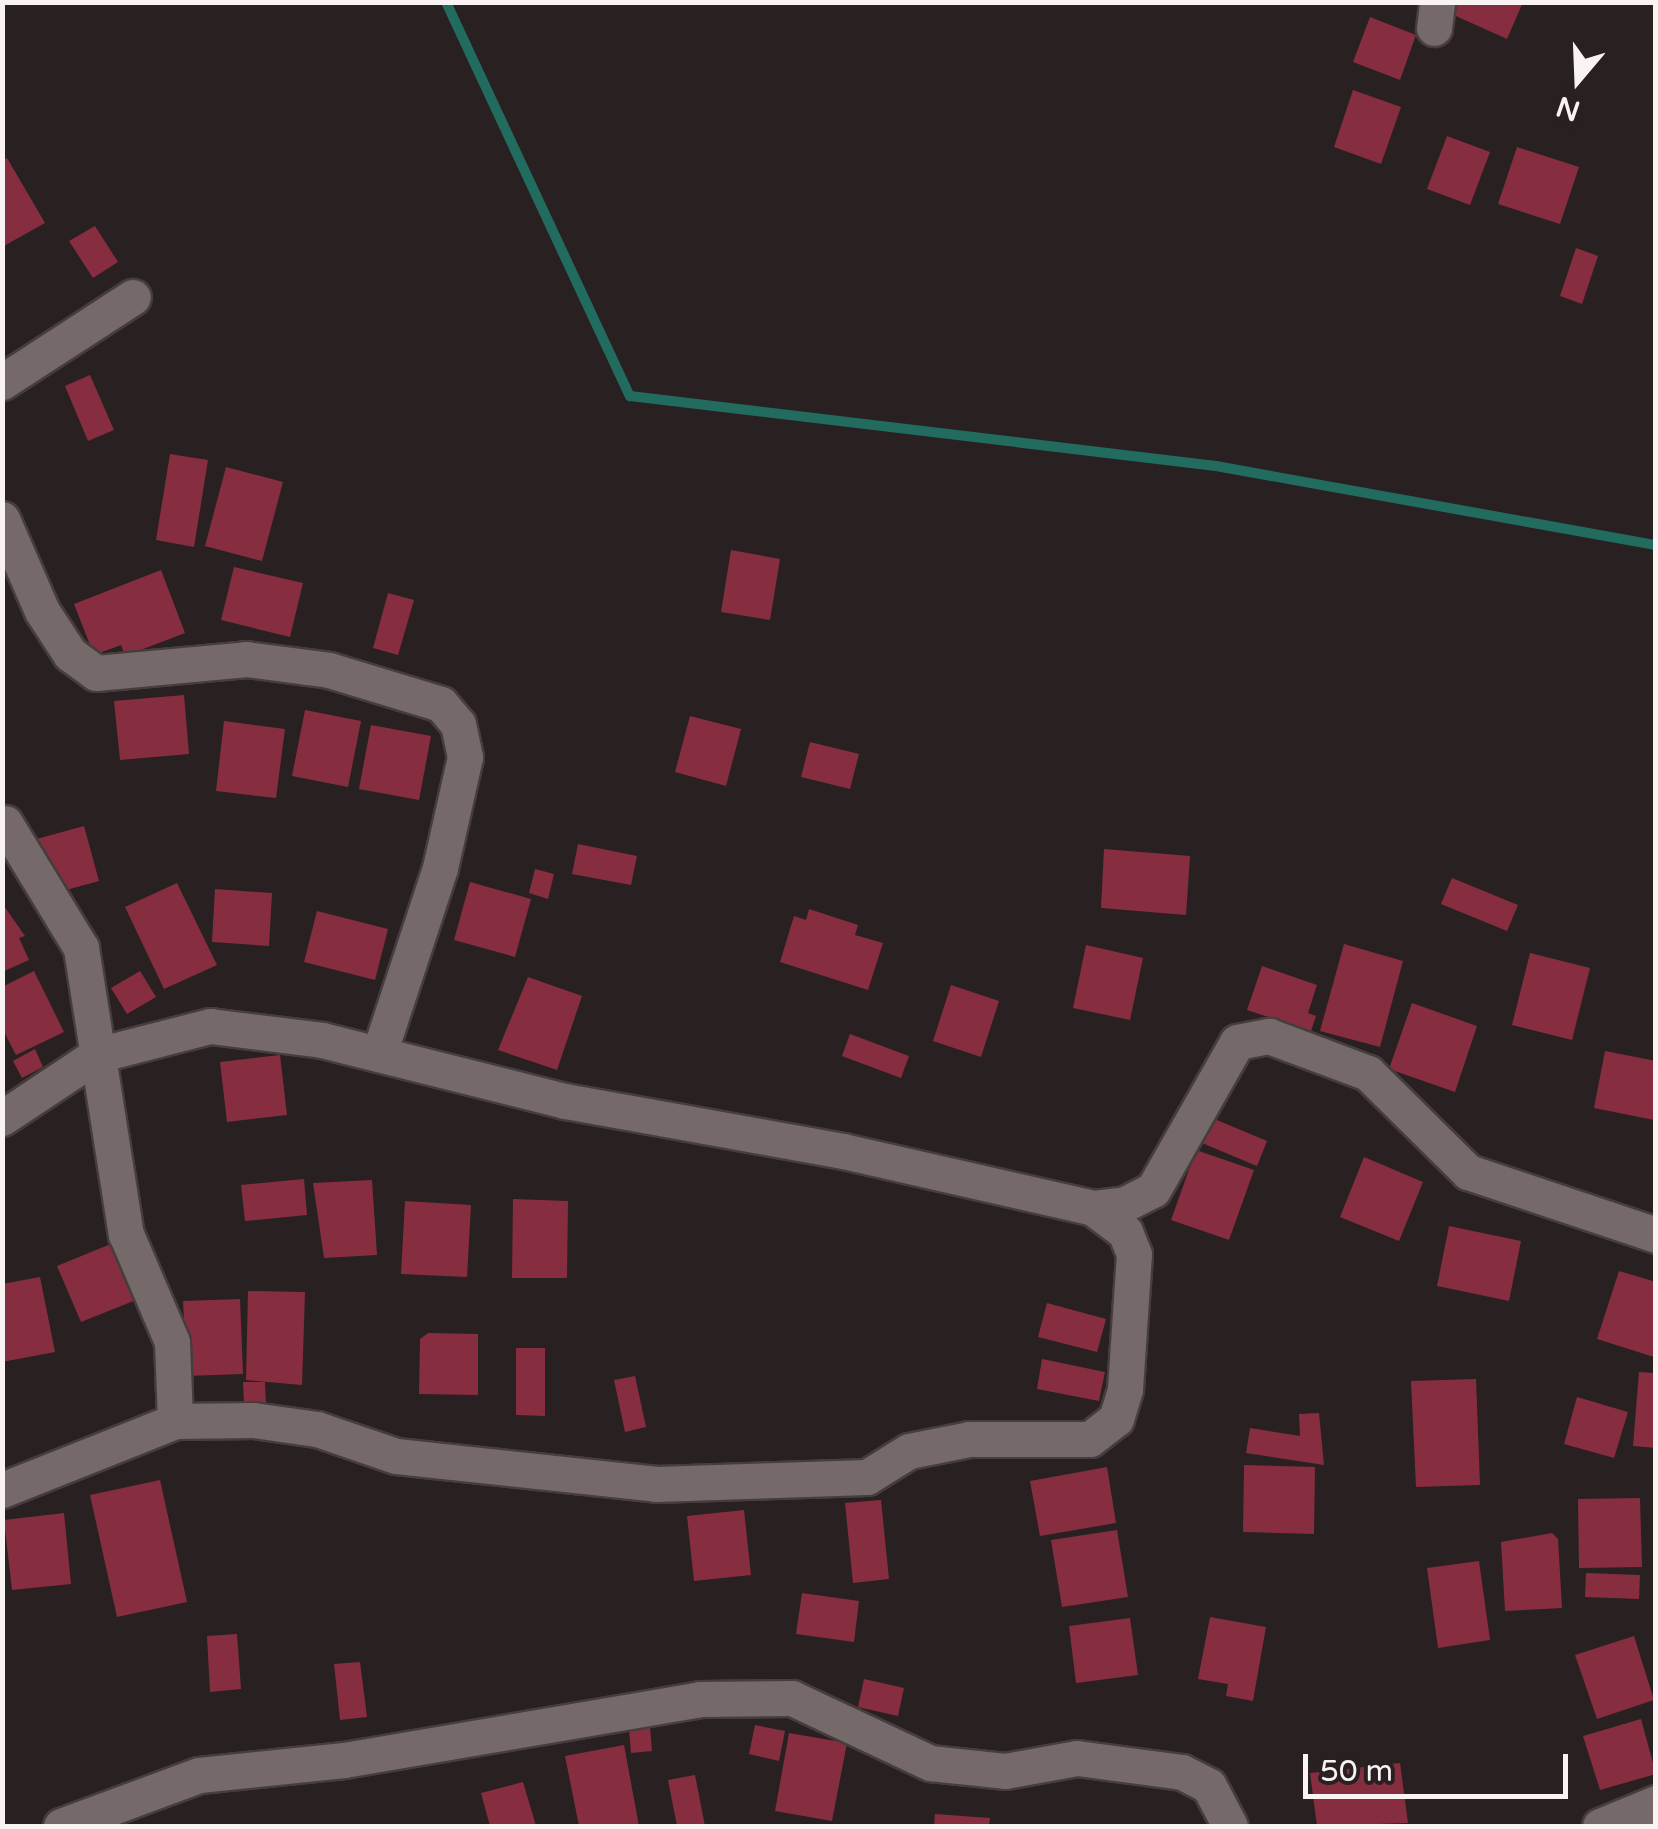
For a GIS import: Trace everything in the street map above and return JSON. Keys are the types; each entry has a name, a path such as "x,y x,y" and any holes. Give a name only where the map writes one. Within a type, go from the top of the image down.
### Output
{"street":[{"path":"2,382 133,297"},
{"path":"2,518 42,611 70,654 96,672 263,661 394,685 441,704 458,724 465,758 440,868 380,1054"},
{"path":"5,823 42,894 82,948 126,1234 172,1342 174,1421"},
{"path":"2,1118 96,1055 210,1026 380,1054 565,1102 844,1151 1093,1208 1125,1204 1154,1190 1237,1042 1269,1036 1368,1073 1468,1172 1656,1235"},
{"path":"2,1490 174,1421 253,1420 318,1429 396,1456 656,1484 867,1477 909,1451 968,1439 1090,1439 1116,1420 1125,1389 1134,1254 1125,1232 1093,1208"},
{"path":"61,1826 200,1775 344,1760 700,1699 792,1698 930,1763 1005,1770 1078,1758 1182,1772 1209,1786 1230,1826"},
{"path":"1600,1826 1656,1803"}],"building":[{"path":"1451,2 1523,2 1507,39 1447,12"},
{"path":"1370,17 1416,35 1400,80 1353,62"},
{"path":"1353,90 1401,107 1381,164 1334,147"},
{"path":"1447,136 1490,152 1470,205 1427,189"},
{"path":"1517,147 1579,167 1560,224 1498,204"},
{"path":"7,158 45,223 2,247 2,160"},
{"path":"95,226 118,262 93,278 69,241"},
{"path":"1576,248 1598,256 1582,304 1560,296"},
{"path":"90,375 114,430 88,441 65,386"},
{"path":"170,454 208,460 194,547 156,540"},
{"path":"226,467 283,482 262,561 205,546"},
{"path":"731,550 780,559 770,620 721,612"},
{"path":"234,567 303,583 290,637 221,620"},
{"path":"161,570 185,633 125,656 121,645 94,655 74,604"},
{"path":"388,593 414,600 398,655 373,648"},
{"path":"184,695 189,754 120,760 114,701"},
{"path":"305,710 361,721 348,787 292,776"},
{"path":"690,716 741,729 726,786 675,772"},
{"path":"224,721 285,729 276,798 216,791"},
{"path":"371,725 431,736 419,800 359,789"},
{"path":"810,742 859,754 850,789 801,777"},
{"path":"84,826 99,881 48,895 33,840"},
{"path":"578,844 637,856 631,885 572,874"},
{"path":"1104,849 1190,856 1186,915 1101,908"},
{"path":"535,869 554,874 548,899 529,893"},
{"path":"1452,878 1518,905 1507,931 1441,904"},
{"path":"470,882 531,899 515,957 454,940"},
{"path":"177,883 217,965 164,989 125,907"},
{"path":"215,889 272,893 269,946 212,942"},
{"path":"2,903 25,936 19,938 29,960 2,972"},
{"path":"809,909 858,925 855,935 883,943 868,990 780,962 794,916 806,920"},
{"path":"317,911 388,929 375,980 304,962"},
{"path":"1344,944 1403,961 1380,1047 1320,1031"},
{"path":"1086,945 1143,958 1130,1020 1073,1008"},
{"path":"1530,953 1590,968 1572,1040 1512,1025"},
{"path":"1262,966 1317,985 1308,1013 1316,1016 1311,1031 1247,1010"},
{"path":"34,971 64,1032 16,1055 2,1028 2,987"},
{"path":"140,971 156,997 127,1014 111,988"},
{"path":"528,977 582,996 557,1070 498,1050"},
{"path":"951,985 999,1001 981,1057 933,1041"},
{"path":"1412,1003 1477,1026 1455,1092 1389,1069"},
{"path":"850,1034 909,1056 901,1078 842,1056"},
{"path":"35,1049 43,1067 22,1078 13,1061"},
{"path":"1605,1051 1656,1061 1654,1120 1594,1108"},
{"path":"280,1055 287,1115 227,1122 220,1062"},
{"path":"1212,1118 1267,1141 1257,1166 1202,1143"},
{"path":"1196,1150 1254,1170 1229,1240 1171,1220"},
{"path":"1364,1157 1423,1182 1399,1241 1340,1217"},
{"path":"304,1179 307,1215 245,1221 241,1185"},
{"path":"372,1180 377,1255 324,1258 313,1183"},
{"path":"513,1199 568,1201 567,1278 512,1278"},
{"path":"405,1201 471,1205 467,1277 401,1274"},
{"path":"1449,1226 1521,1241 1509,1301 1437,1286"},
{"path":"113,1243 136,1300 81,1322 57,1266"},
{"path":"1619,1271 1656,1282 1654,1357 1597,1339"},
{"path":"40,1277 55,1352 2,1362 2,1284"},
{"path":"248,1291 305,1292 302,1385 246,1380"},
{"path":"240,1299 243,1374 187,1376 183,1301"},
{"path":"1047,1303 1106,1319 1097,1352 1038,1337"},
{"path":"428,1333 478,1334 478,1395 419,1394 420,1339"},
{"path":"516,1348 545,1348 545,1416 516,1415"},
{"path":"1042,1359 1105,1372 1099,1401 1037,1389"},
{"path":"1639,1372 1656,1373 1656,1448 1633,1446"},
{"path":"635,1376 646,1427 625,1432 614,1380"},
{"path":"1476,1379 1480,1485 1416,1487 1411,1381"},
{"path":"243,1382 265,1382 266,1406 244,1406"},
{"path":"1577,1397 1628,1412 1614,1458 1564,1444"},
{"path":"1319,1413 1324,1465 1246,1453 1250,1428 1300,1436 1299,1414"},
{"path":"1244,1465 1315,1467 1314,1534 1243,1532"},
{"path":"1107,1467 1116,1523 1040,1536 1030,1481"},
{"path":"160,1480 187,1602 117,1617 90,1495"},
{"path":"1640,1498 1642,1567 1579,1568 1578,1499"},
{"path":"881,1500 889,1579 853,1583 845,1503"},
{"path":"744,1510 751,1575 694,1581 687,1516"},
{"path":"64,1513 71,1584 12,1590 4,1520"},
{"path":"1117,1530 1128,1597 1062,1607 1051,1540"},
{"path":"1552,1533 1558,1539 1562,1608 1505,1611 1501,1542"},
{"path":"1479,1561 1490,1640 1438,1648 1427,1568"},
{"path":"1586,1573 1640,1575 1639,1599 1585,1597"},
{"path":"802,1593 859,1601 854,1642 796,1634"},
{"path":"1210,1617 1266,1627 1253,1701 1226,1696 1228,1684 1198,1679"},
{"path":"1130,1618 1138,1675 1076,1683 1069,1626"},
{"path":"237,1634 241,1689 210,1692 207,1636"},
{"path":"1634,1636 1654,1700 1597,1719 1575,1655"},
{"path":"360,1662 367,1717 340,1720 334,1664"},
{"path":"864,1679 904,1688 898,1716 858,1707"},
{"path":"1641,1719 1656,1774 1600,1790 1583,1736"},
{"path":"755,1725 785,1731 779,1761 749,1754"},
{"path":"650,1727 652,1751 631,1753 629,1729"},
{"path":"789,1733 847,1743 832,1821 775,1811"},
{"path":"624,1745 639,1826 579,1826 565,1756"},
{"path":"1400,1763 1408,1823 1317,1826 1310,1773"},
{"path":"695,1775 705,1826 677,1826 668,1780"},
{"path":"523,1782 536,1826 490,1826 481,1793"},
{"path":"935,1814 990,1818 989,1826 934,1826"}],"waterway":[{"path":"446,2 630,396 1216,466 1656,545"}]}
